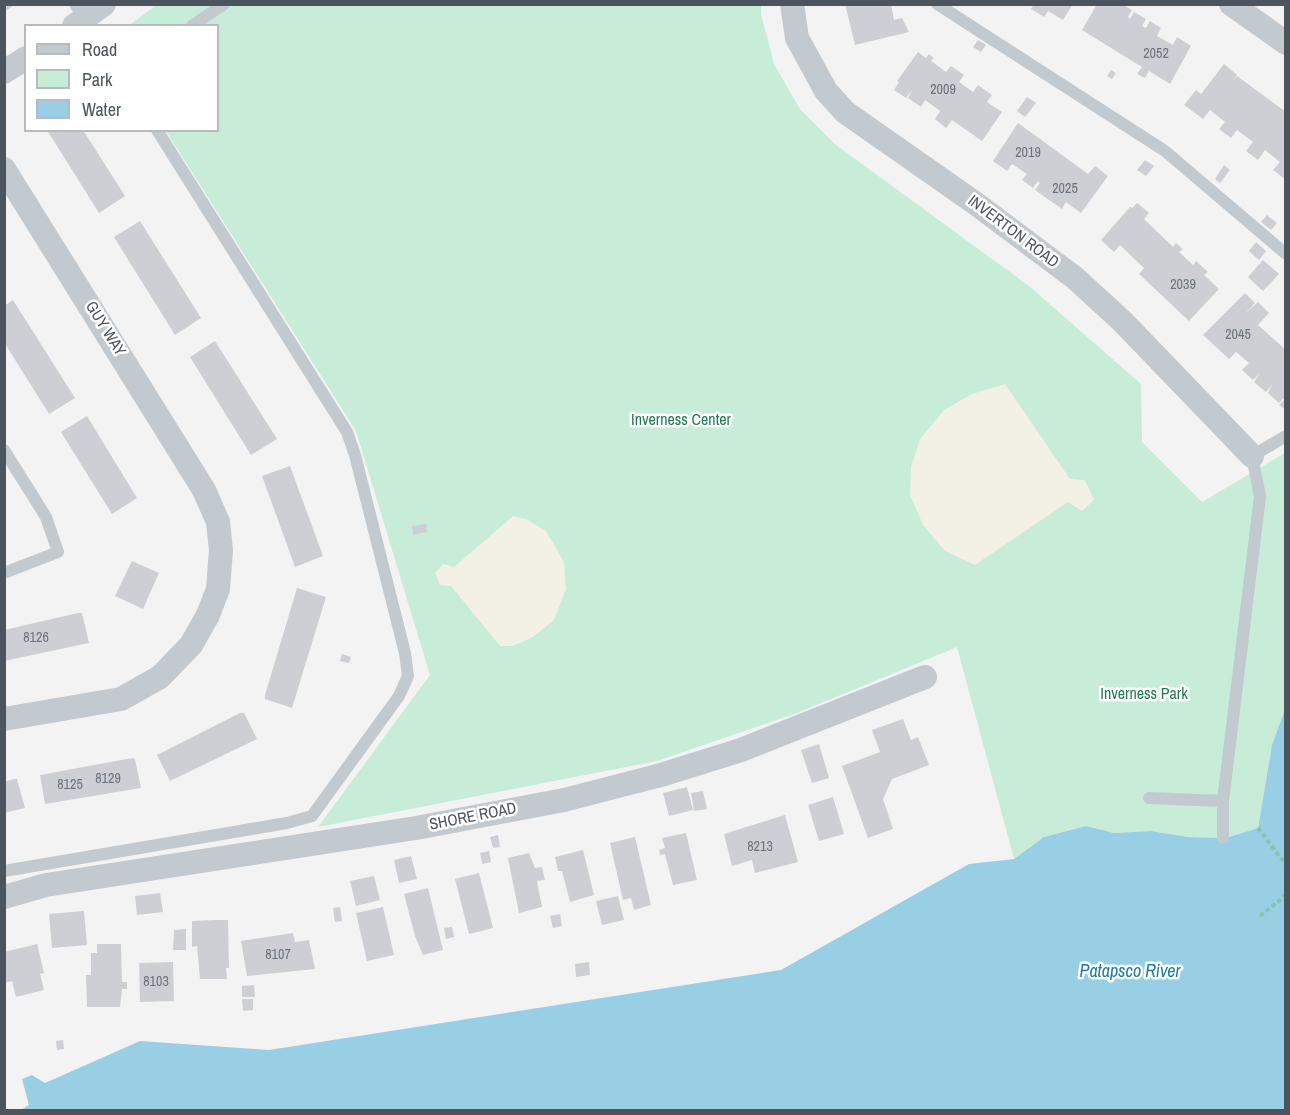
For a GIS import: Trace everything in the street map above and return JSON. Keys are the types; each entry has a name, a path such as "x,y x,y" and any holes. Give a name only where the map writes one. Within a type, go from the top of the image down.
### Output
{"street":[{"path":"81,18 104,4"},
{"name":"INVERTON ROAD","path":"792,4 797,38 826,91 845,112 975,203 1075,278 1123,321 1252,456"},
{"path":"1231,4 1286,43"},
{"path":"4,72 24,59"},
{"name":"GUY WAY","path":"4,169 204,490 218,522 221,550 218,589 208,615 191,645 160,677 122,699 4,719"},
{"name":"SHORE ROAD","path":"4,897 46,885 416,828 564,800 661,775 741,750 925,677"}],"lane":[{"path":"195,24 224,4"},
{"path":"937,4 1165,151 1286,254"},
{"path":"4,871 287,823 312,816 399,696 408,676 405,653 355,455 347,432 157,132"},
{"path":"1223,838 1223,801 1259,506 1252,456 1286,436"},
{"path":"4,450 46,518 58,552 4,573"},
{"path":"1149,798 1223,801"}],"path":[{"path":"1258,828 1286,865"},
{"path":"1260,916 1286,895"}],"green space":[{"name":"Inverness Center","path":"158,4 761,5 761,14 774,64 800,109 836,145 1029,286 1141,384 1142,442 1202,502 1285,453 1285,709 1272,745 1258,828 1223,838 1188,837 1151,831 1114,833 1086,826 1044,837 1014,859 957,647 797,713 657,761 318,827 430,675 356,431 167,132 219,132 219,24 131,24"}],"sand":[{"path":"1005,384 1070,479 1085,480 1094,500 1082,511 1068,502 975,565 945,551 923,525 910,495 911,467 920,439 944,410 972,394"},
{"path":"513,516 526,519 546,531 564,562 566,589 554,620 533,637 513,646 500,646 451,586 440,585 435,573 443,564 454,567"}],"water":[{"name":"Patapsco River","path":"1285,709 1285,1110 21,1110 29,1105 22,1079 32,1075 45,1083 140,1041 269,1050 781,970 969,864 1014,859 1044,837 1086,826 1114,833 1151,831 1188,837 1225,838 1258,828 1272,745"}],"building":[{"path":"4,4 16,4 4,12"},
{"path":"845,4 891,4 894,20 902,18 909,32 855,45"},
{"path":"1034,4 1073,4 1063,20 1048,11 1044,17 1031,9"},
{"path":"1097,4 1122,4 1132,10 1128,17 1130,19 1134,12 1146,19 1142,26 1146,28 1150,21 1161,28 1157,36 1173,45 1177,37 1191,46 1170,84 1149,71 1145,78 1137,74 1142,67 1082,30"},
{"path":"978,40 986,45 981,52 973,47"},
{"path":"918,52 926,58 929,54 934,58 931,61 946,72 951,66 964,75 959,82 973,92 978,85 992,95 987,102 1002,112 982,141 952,120 946,128 935,119 940,111 925,100 921,107 908,98 912,90 906,98 894,90 899,82 897,81"},
{"path":"1224,64 1237,75 1231,82 1237,76 1286,112 1286,180 1273,170 1280,162 1265,150 1258,160 1246,151 1253,142 1237,130 1231,138 1219,129 1225,122 1210,110 1203,119 1184,105 1196,90 1201,94"},
{"path":"1111,70 1116,73 1112,79 1107,76"},
{"path":"1027,97 1036,103 1025,117 1017,111"},
{"path":"1018,123 1088,174 1095,166 1108,176 1081,213 1066,202 1062,209 1035,190 1040,183 1038,181 1033,188 1022,180 1027,174 1012,164 1007,171 993,161"},
{"path":"48,132 84,132 125,196 99,213"},
{"path":"1145,160 1154,166 1146,176 1137,170"},
{"path":"1224,165 1230,170 1220,183 1215,179"},
{"path":"1137,203 1149,213 1144,219 1173,247 1176,243 1183,249 1179,252 1193,265 1196,261 1208,272 1204,275 1219,289 1189,321 1139,274 1144,268 1120,245 1114,252 1101,240 1130,207 1132,208"},
{"path":"1267,215 1277,223 1271,230 1261,222"},
{"path":"140,221 201,318 175,335 114,237"},
{"path":"1256,242 1266,251 1259,260 1249,251"},
{"path":"1263,260 1279,274 1263,291 1248,277"},
{"path":"1245,293 1255,303 1245,314 1258,302 1269,313 1258,325 1286,350 1286,396 1279,403 1268,393 1272,385 1266,392 1254,382 1260,373 1253,380 1242,370 1249,363 1236,352 1229,359 1203,335"},
{"path":"13,300 75,398 49,414 4,342 4,306"},
{"path":"215,341 277,439 251,455 190,357"},
{"path":"1286,398 1286,410 1279,405"},
{"path":"87,416 137,498 112,514 61,432"},
{"path":"290,466 323,556 295,567 262,476"},
{"path":"426,524 427,532 413,535 412,526"},
{"path":"132,561 159,573 143,609 115,596"},
{"path":"297,588 326,597 292,708 265,699 265,695"},
{"path":"82,613 89,643 4,661 4,630"},
{"path":"342,654 351,657 349,663 340,661"},
{"path":"244,713 257,739 170,781 157,755"},
{"path":"903,719 911,740 918,737 929,765 892,779 883,799 893,829 868,838 842,766 880,752 872,730"},
{"path":"819,744 829,778 812,783 801,750"},
{"path":"135,759 141,788 45,804 40,775"},
{"path":"17,779 25,808 4,813 4,782"},
{"path":"687,787 693,810 669,816 663,793"},
{"path":"703,791 707,809 694,811 691,793"},
{"path":"833,797 844,834 819,841 808,805"},
{"path":"785,815 798,862 755,873 752,860 732,866 724,834"},
{"path":"686,833 697,880 673,885 665,854 660,855 659,850 665,848 662,838"},
{"path":"498,835 500,847 493,848 490,837"},
{"path":"635,837 651,905 634,910 631,898 623,900 610,843"},
{"path":"583,850 594,895 570,902 562,871 558,871 555,857"},
{"path":"489,851 491,862 482,864 480,853"},
{"path":"529,853 535,868 542,867 545,880 537,881 542,907 519,913 508,858"},
{"path":"411,856 417,879 399,883 394,860"},
{"path":"479,873 493,928 469,934 455,879"},
{"path":"374,876 380,900 356,906 350,881"},
{"path":"428,888 443,950 423,955 415,936 404,894"},
{"path":"160,893 163,912 137,915 135,896"},
{"path":"618,896 624,920 602,925 596,901"},
{"path":"340,907 342,921 335,922 333,908"},
{"path":"383,907 394,955 367,961 356,913"},
{"path":"84,911 87,945 52,948 49,914"},
{"path":"560,914 562,926 553,928 550,916"},
{"path":"228,920 229,968 226,968 227,979 200,979 197,946 192,947 192,921"},
{"path":"452,927 454,937 446,939 444,928"},
{"path":"186,929 186,950 173,950 174,930"},
{"path":"293,933 295,942 309,940 315,969 247,976 241,941"},
{"path":"37,944 44,973 40,974 44,990 16,997 12,981 4,983 4,952"},
{"path":"97,944 121,944 122,982 127,982 127,989 122,989 120,1007 87,1007 86,975 91,975 91,953 97,953"},
{"path":"173,962 174,1001 140,1002 139,963"},
{"path":"589,962 590,975 576,977 575,964"},
{"path":"254,985 255,997 242,997 242,986"},
{"path":"242,999 253,999 253,1010 243,1011"},
{"path":"63,1040 64,1049 57,1050 56,1041"}],"park label":[{"name":"Inverness Park","path":"1144,695"}]}
